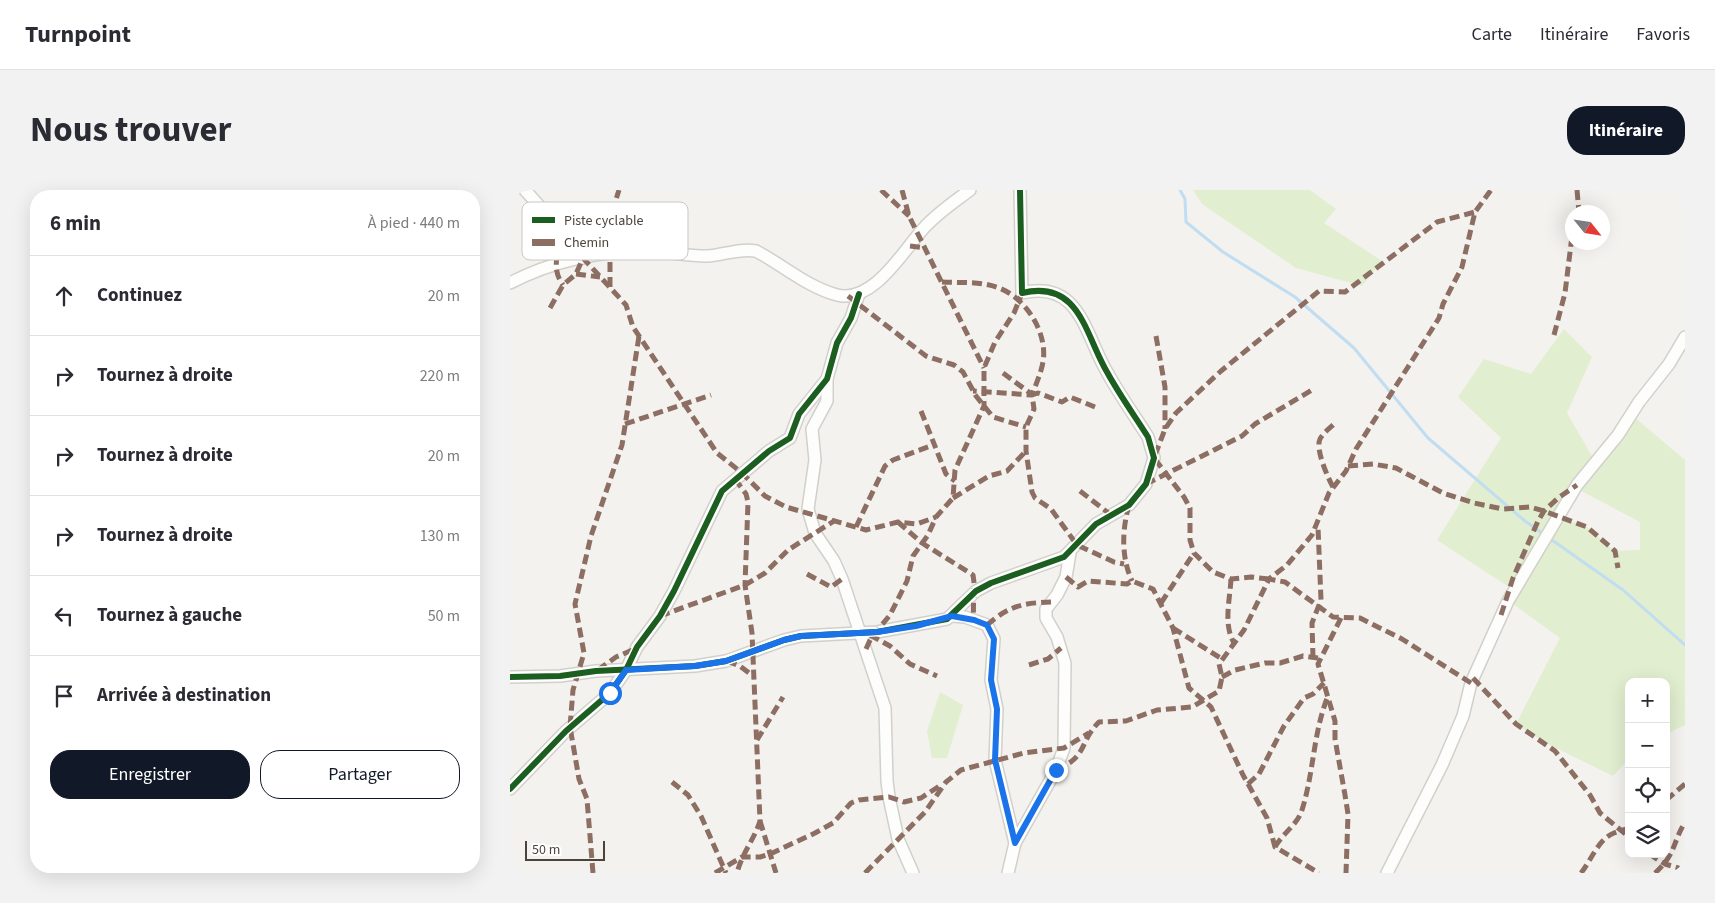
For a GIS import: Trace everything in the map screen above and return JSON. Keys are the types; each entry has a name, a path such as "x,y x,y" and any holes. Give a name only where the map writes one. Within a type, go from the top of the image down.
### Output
{"street":[{"path":"525,190 536,202"},
{"path":"688,254 708,256 746,249 756,251 813,285 837,295 859,294 891,270 924,228 970,190"},
{"path":"952,616 976,590 991,582 1022,570 1052,562 1070,553 1096,524 1129,504 1146,484 1154,458 1148,437 1106,371 1085,322 1070,302 1054,294 1034,290 1022,293 1020,190"},
{"path":"510,283 532,272 576,260"},
{"path":"859,294 851,318 837,343 827,379 827,401 812,429 815,460 808,509 815,533 834,561 842,579 885,708 889,797 898,839 913,873"},
{"path":"1387,873 1442,765 1463,716 1471,683 1508,601 1577,485 1618,435 1639,402 1669,364 1685,337"},
{"path":"510,790 566,731 610,693 674,591 722,491 769,451 790,438 799,414 827,379"},
{"path":"1008,873 1015,843 1056,770 1064,748 1065,663 1057,637 1046,618 1046,609 1057,595 1066,577 1070,553"},
{"path":"510,677 560,676 596,671 695,666 726,661 784,640 801,636 860,633 916,626 952,616 965,616 987,625 994,639 991,680 997,709 995,760 1015,843"}],"green space":[{"path":"1193,190 1310,190 1336,209 1324,223 1382,261 1362,286 1296,268 1202,204"},
{"path":"1564,329 1592,357 1567,413 1596,463 1633,416 1685,460 1685,725 1670,732 1670,678 1625,678 1625,763 1613,776 1544,742 1516,724 1560,638 1509,601 1515,591 1437,540 1501,438 1458,397 1484,359 1531,374","holes":["1576,488 1640,522 1640,550 1615,551 1587,527 1559,517"]},
{"path":"940,692 963,705 947,758 932,758 927,731"}],"waterway":[{"path":"1180,190 1185,199 1186,222 1223,252 1295,297 1354,348 1428,438 1525,521 1623,590 1685,645"}],"marked path":[{"path":"615,202 619,190"},
{"path":"881,190 909,216"},
{"path":"902,190 909,216 984,368"},
{"path":"1471,683 1402,639 1360,618 1333,617 1285,582 1269,579 1287,565 1312,535 1329,493 1346,471 1356,449 1439,318 1443,304 1462,267 1475,212 1491,190"},
{"path":"1577,190 1578,205"},
{"path":"1269,579 1251,577 1231,579 1213,572 1194,553 1190,540 1190,508 1184,497 1154,458 1165,429 1176,413 1221,371 1319,291 1345,292 1437,222 1475,212"},
{"path":"910,246 926,248"},
{"path":"1554,335 1565,293 1570,250"},
{"path":"557,260 557,274 563,285"},
{"path":"550,308 563,285 576,274 582,260"},
{"path":"585,260 626,305 633,327 717,453 742,473 765,496 786,507 866,530 898,522 917,524 936,517"},
{"path":"610,260 610,287"},
{"path":"576,274 600,277"},
{"path":"942,282 985,284 1009,293 1026,308 1033,318 1042,340 1043,362 1032,395 973,391"},
{"path":"866,649 871,638 890,615 907,581 913,556 928,535 936,517 953,498 955,470 984,406 984,368 995,342 1014,313 1022,293"},
{"path":"848,296 926,356 954,365 963,372 976,396 993,417 1026,427"},
{"path":"593,873 587,799 579,779 570,727 573,690 584,653 575,604 591,536 622,445 639,336"},
{"path":"1156,336 1165,387 1165,429"},
{"path":"1003,373 1030,393"},
{"path":"1146,484 1242,436 1255,424 1312,390"},
{"path":"1095,407 1070,397 1062,402 1038,393 1032,395 1034,409 1026,427 1026,451 1032,492 1035,498 1051,509 1077,545 1114,562 1124,564"},
{"path":"625,424 711,395"},
{"path":"921,411 946,474 955,481"},
{"path":"1333,487 1323,463 1319,444 1320,439 1334,424"},
{"path":"856,527 885,466 893,460 933,445"},
{"path":"953,498 989,476 1007,471 1026,451"},
{"path":"1348,466 1373,464 1396,468 1443,493 1474,503 1503,509 1530,507 1587,527 1615,551 1618,568"},
{"path":"735,479 746,494 748,502 745,585 752,633 760,821 737,873"},
{"path":"1501,615 1513,578 1538,521 1544,511 1558,498 1577,485"},
{"path":"1080,491 1111,515"},
{"path":"1129,505 1125,524 1124,553 1132,581"},
{"path":"660,616 745,585 765,573 788,550 834,521"},
{"path":"898,522 922,543 973,575 974,620"},
{"path":"1313,658 1312,623 1321,600 1318,527"},
{"path":"1161,603 1194,553"},
{"path":"807,574 831,587 842,579"},
{"path":"1066,577 1078,587 1088,581 1127,584 1132,581 1153,589 1173,628 1189,688 1211,707 1243,775 1267,818 1275,847 1319,873"},
{"path":"1231,579 1228,620 1234,643"},
{"path":"1056,770 1074,760 1099,722 1126,721 1157,710 1192,707 1219,691 1222,677 1219,664 1244,630 1269,579"},
{"path":"987,625 1016,607 1032,603 1051,602"},
{"path":"1341,618 1318,664 1335,721 1335,739 1348,814 1346,873"},
{"path":"1173,628 1222,659"},
{"path":"870,635 890,646 910,664 937,676"},
{"path":"598,670 616,657 637,648"},
{"path":"1029,665 1048,659 1061,648"},
{"path":"1222,677 1235,670 1265,663 1280,663 1303,656 1318,658"},
{"path":"727,661 740,666 753,676"},
{"path":"1473,678 1516,724 1555,751 1590,795 1600,813 1625,834"},
{"path":"1248,784 1259,774 1284,726 1304,698 1313,694 1324,683"},
{"path":"1275,847 1297,820 1302,810 1319,724 1328,696"},
{"path":"757,740 783,697"},
{"path":"865,873 925,812 946,782 961,770 1024,753 1064,748 1089,733"},
{"path":"672,782 688,795 701,816 726,873"},
{"path":"1670,797 1685,784"},
{"path":"715,873 742,857 760,857 770,854 815,833 833,823 851,803 859,800 889,797 904,802 921,798 941,785"},
{"path":"760,821 776,873"},
{"path":"1655,873 1667,860 1685,822"},
{"path":"1581,873 1595,851 1608,836 1625,829"},
{"path":"1655,858 1665,864 1685,870"}],"cycle path":[{"path":"510,677 560,676 596,671 695,666 726,661 784,640 801,636 877,632 947,619 976,591 991,583 1064,557 1096,524 1129,505 1146,484 1154,458 1148,437 1112,380 1099,357 1086,327 1069,302 1057,294 1041,291 1022,293 1020,190"},
{"path":"510,789 566,731 610,693 626,670 637,647 660,616 674,591 722,491 769,451 790,438 799,414 827,379 837,343 851,318 859,294"}],"route":[{"path":"610,693 626,670 695,666 744,656 784,640 801,636 877,632 916,626 947,619 952,616 965,616 987,625 994,639 991,680 997,709 995,760 1015,843 1056,770"}]}
